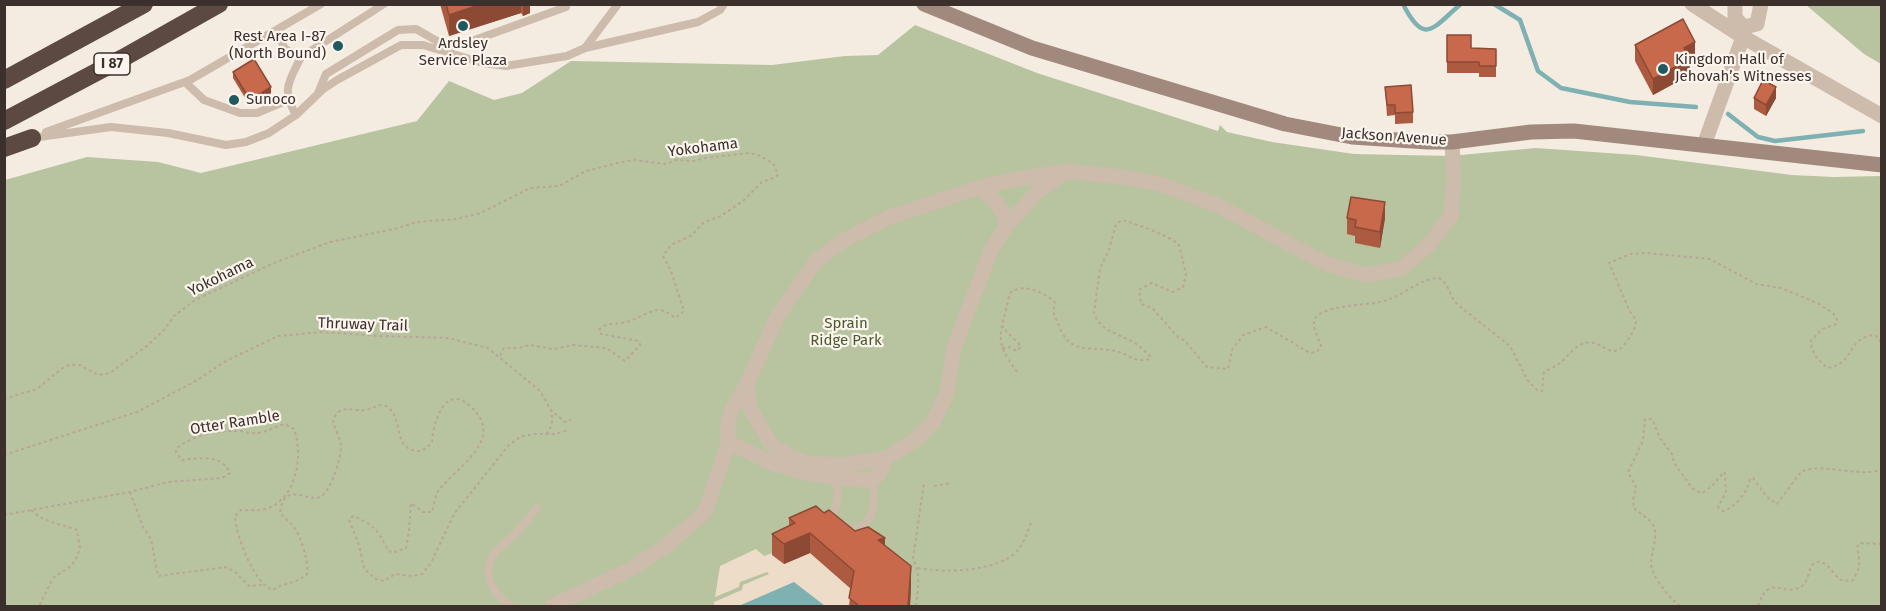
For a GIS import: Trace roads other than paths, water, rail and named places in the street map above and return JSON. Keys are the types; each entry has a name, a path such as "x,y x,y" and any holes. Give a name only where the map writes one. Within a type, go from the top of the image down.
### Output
{"highway":[{"name":"I 87","path":"4,80 144,4"},
{"name":"I 87","path":"4,121 219,4"},
{"path":"4,148 32,138"}],"main road":[{"name":"Jackson Avenue","path":"924,4 950,17 1032,48 1284,124 1352,137 1452,142 1531,132 1574,131 1881,165"}],"street":[{"path":"1692,4 1743,32 1881,116"},
{"path":"1735,4 1736,18 1743,32"},
{"path":"1704,145 1743,32 1757,24 1761,4"},
{"path":"552,606 631,569 666,546 705,512 728,443 728,423 732,409 747,384 777,317 816,261 844,240 890,217 977,188 1066,171 1157,183 1215,204 1327,264 1365,275 1401,269 1429,245 1451,215 1454,180 1452,142"},
{"path":"747,384 748,397 757,422 771,444 787,455 806,463 843,465 886,458 914,441 934,421 947,393 954,348 991,250 1007,225 1037,192 1066,171"},
{"path":"977,188 996,200 1004,213 1007,225"},
{"path":"728,443 774,464 836,478 873,480 880,473 886,458"}],"lane":[{"path":"32,138 70,122 185,82 321,4"},
{"path":"296,115 288,100 288,85 301,57 384,4"},
{"path":"585,48 618,4"},
{"path":"32,138 111,127 148,129 236,145 268,133 296,115 337,80 401,45 423,45 483,63 506,66 567,56 585,48 698,22 720,10 724,4"},
{"path":"316,96 327,74 398,30 416,29 437,41 458,46 566,5"},
{"path":"276,31 285,49 301,57"},
{"path":"185,82 204,100 240,113 257,113 288,100"},
{"path":"836,478 837,507 831,517 851,530 863,527 871,518 874,501 873,480"},
{"path":"511,606 504,602 494,590 488,578 488,566 495,552 514,535 537,508"}],"water":[{"path":"794,582 825,606 740,606 741,605"}],"waterway":[{"path":"1403,4 1411,18 1424,29 1437,25 1461,4"},
{"path":"1494,4 1520,20 1538,71 1561,88 1630,102 1696,107"},
{"path":"1728,114 1758,137 1775,141 1863,131"}],"place":[{"name":"Ardsley Service Plaza","path":"463,26"},
{"name":"Rest Area I-87 (North Bound)","path":"338,46"},
{"name":"Kingdom Hall of Jehovah’s Witnesses","path":"1663,69"},
{"name":"Sunoco","path":"234,100"}],"park label":[{"name":"Sprain Ridge Park","path":"846,332"}]}
